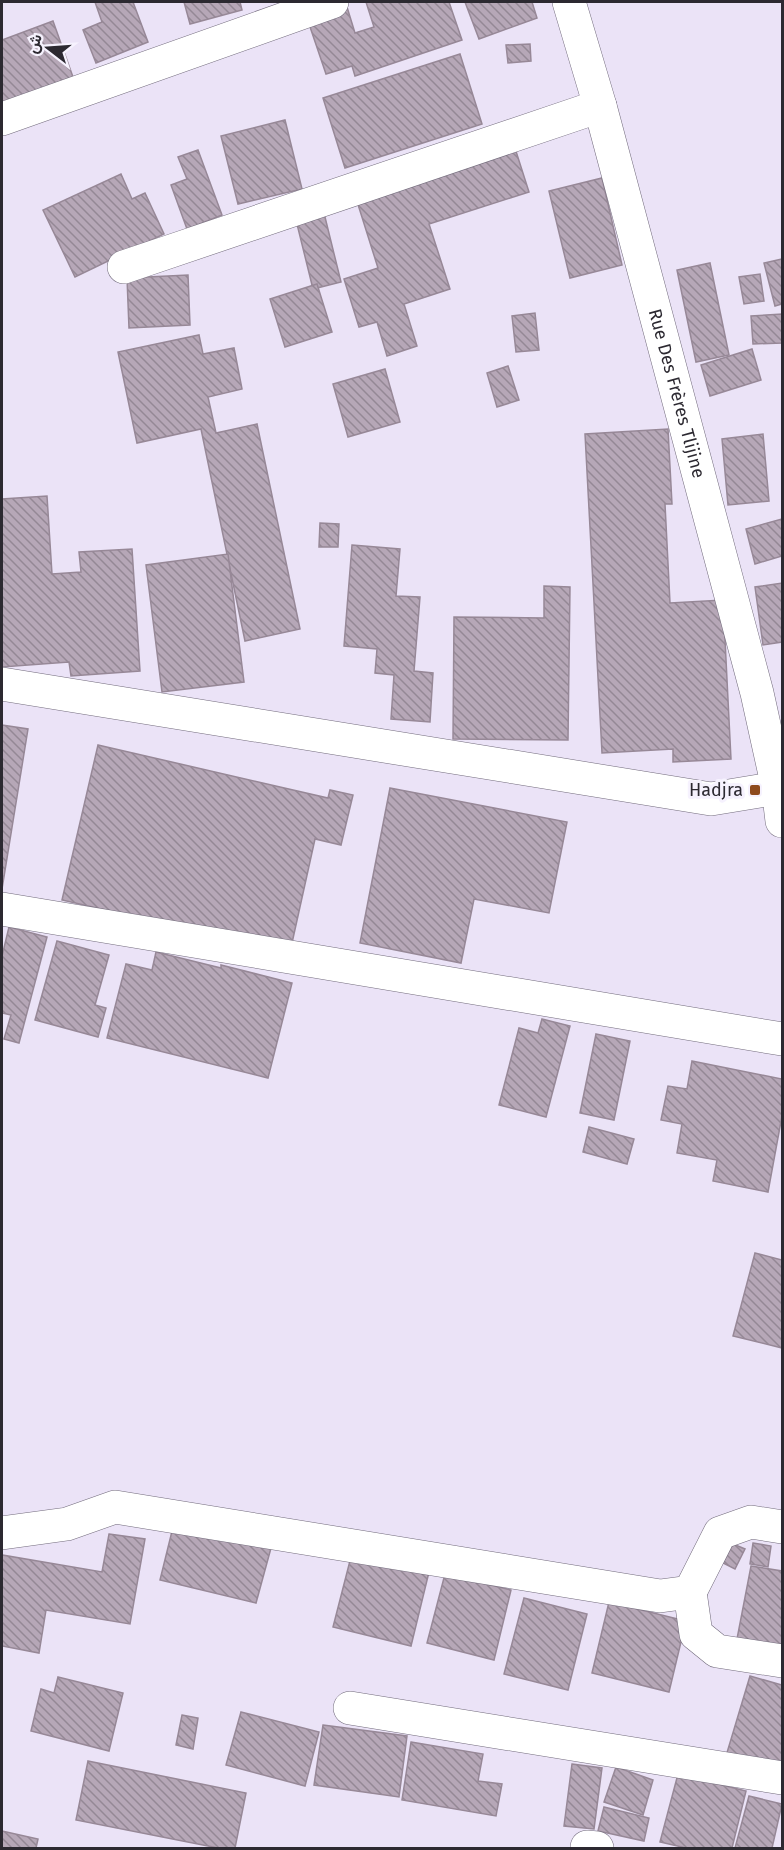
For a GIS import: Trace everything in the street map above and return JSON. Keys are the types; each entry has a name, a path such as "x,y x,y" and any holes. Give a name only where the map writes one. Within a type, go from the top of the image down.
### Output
{"street":[{"path":"2,119 332,2"},
{"name":"Rue Des Frères Tlijine","path":"569,2 600,106 754,681 780,787 783,821"},
{"path":"124,267 600,106"},
{"path":"2,684 711,799 780,787"},
{"path":"2,909 783,1039"},
{"path":"2,1533 67,1524 114,1507 660,1596 690,1592"},
{"path":"783,1527 751,1522 720,1533 690,1592 696,1634 717,1651 783,1661"},
{"path":"350,1708 783,1778"}],"building":[{"path":"95,2 133,2 148,42 96,63 83,30 102,22"},
{"path":"184,2 240,2 242,10 190,24"},
{"path":"366,2 449,2 462,40 355,76 352,66 326,74 308,21 347,7 355,33 374,27"},
{"path":"465,2 532,2 537,18 479,39"},
{"path":"53,21 73,77 2,103 2,40"},
{"path":"530,44 531,61 508,63 506,45"},
{"path":"460,54 482,124 345,168 323,98"},
{"path":"285,120 302,189 238,204 221,136"},
{"path":"514,145 529,192 429,224 450,289 404,304 417,346 387,356 377,322 359,327 344,279 378,268 355,195"},
{"path":"198,150 222,215 187,229 171,185 187,179 178,157"},
{"path":"121,174 132,199 145,193 164,234 75,277 43,210"},
{"path":"602,178 622,265 570,278 549,191"},
{"path":"324,213 341,282 313,289 296,220"},
{"path":"782,259 782,304 775,306 764,263"},
{"path":"710,263 729,355 696,362 677,270"},
{"path":"760,274 764,301 744,304 739,277"},
{"path":"188,275 190,325 129,328 127,278"},
{"path":"317,284 332,332 285,347 270,299"},
{"path":"535,313 539,350 516,352 512,316"},
{"path":"782,314 782,343 753,344 751,316"},
{"path":"199,335 203,354 234,348 242,389 208,397 216,433 257,424 300,629 245,641 201,429 137,443 118,352"},
{"path":"752,349 761,380 710,396 701,365"},
{"path":"508,366 519,400 497,407 487,373"},
{"path":"385,369 400,422 348,437 333,384"},
{"path":"668,429 672,504 665,504 670,603 723,600 731,759 673,762 673,749 602,753 585,434"},
{"path":"763,434 769,501 728,505 722,439"},
{"path":"47,496 52,574 81,572 79,552 132,549 140,671 71,676 69,662 2,667 2,499"},
{"path":"782,519 782,556 755,564 746,529"},
{"path":"320,523 339,524 338,547 319,547"},
{"path":"352,545 400,549 396,596 420,597 414,671 433,673 430,722 391,719 394,675 375,673 377,649 344,646"},
{"path":"228,554 244,682 162,692 146,565"},
{"path":"782,583 782,642 763,645 755,587"},
{"path":"544,586 570,587 568,740 453,739 454,617 544,618"},
{"path":"2,725 28,729 2,889"},
{"path":"98,745 328,798 330,790 353,795 341,845 315,839 290,952 62,900"},
{"path":"390,788 567,822 549,913 474,899 461,963 360,943"},
{"path":"9,927 47,937 19,1043 4,1039 11,1015 2,1013 2,956"},
{"path":"57,941 109,955 95,1005 106,1008 98,1037 35,1020"},
{"path":"156,952 292,983 268,1078 107,1038 126,964 152,970"},
{"path":"542,1019 570,1026 546,1117 499,1105 519,1028 538,1033"},
{"path":"596,1034 630,1041 614,1120 580,1113"},
{"path":"692,1061 782,1079 782,1116 768,1192 713,1181 717,1160 677,1153 682,1124 661,1120 668,1086 687,1089"},
{"path":"589,1127 634,1139 627,1164 583,1152"},
{"path":"755,1253 782,1260 782,1348 733,1336"},
{"path":"174,1523 271,1548 256,1603 160,1580"},
{"path":"109,1534 145,1539 130,1624 46,1610 39,1653 2,1646 2,1555 102,1572"},
{"path":"753,1543 771,1546 768,1567 750,1564"},
{"path":"733,1544 745,1549 735,1569 723,1563"},
{"path":"352,1553 429,1572 411,1646 333,1627"},
{"path":"751,1566 782,1571 782,1648 737,1639"},
{"path":"445,1574 511,1590 494,1660 427,1643"},
{"path":"524,1598 587,1614 568,1690 504,1674"},
{"path":"609,1602 686,1621 669,1692 592,1673"},
{"path":"750,1676 782,1685 782,1773 726,1756"},
{"path":"58,1677 123,1693 109,1751 31,1731 41,1689 54,1693"},
{"path":"241,1712 319,1732 305,1786 226,1765"},
{"path":"182,1715 198,1718 193,1749 176,1745"},
{"path":"323,1725 407,1736 399,1797 314,1785"},
{"path":"411,1742 483,1754 478,1781 502,1784 496,1816 402,1800"},
{"path":"88,1761 246,1793 235,1848 218,1848 76,1820"},
{"path":"572,1764 602,1768 594,1829 564,1826"},
{"path":"616,1767 653,1780 643,1815 604,1802"},
{"path":"678,1774 746,1791 732,1848 686,1848 660,1842"},
{"path":"749,1796 782,1804 772,1848 735,1848"},
{"path":"604,1807 649,1818 644,1841 598,1831"},
{"path":"2,1831 38,1839 36,1848 2,1848"}],"place":[{"name":"Hadjra","path":"755,790"}]}
